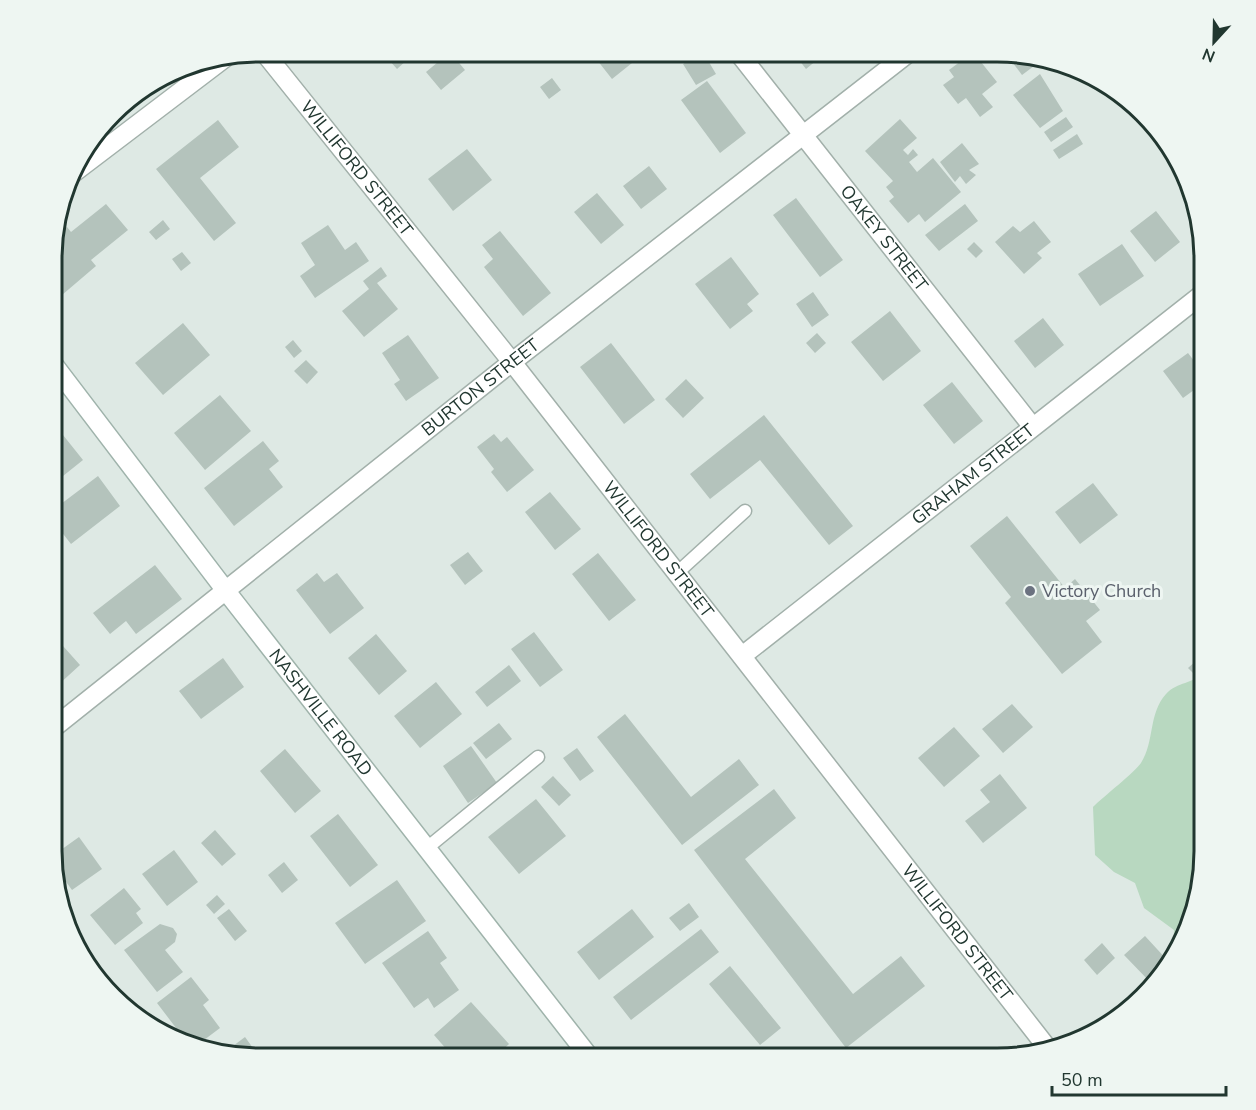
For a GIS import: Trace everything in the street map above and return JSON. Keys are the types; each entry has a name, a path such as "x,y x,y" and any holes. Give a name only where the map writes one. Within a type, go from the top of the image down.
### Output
{"street":[{"name":"WILLIFORD STREET","path":"272,62 512,362 1043,1043"},
{"name":"OAKEY STREET","path":"746,62 1032,426"},
{"name":"BURTON STREET","path":"62,721 512,362 897,62"},
{"path":"87,163 213,67"},
{"name":"GRAHAM STREET","path":"742,656 1194,300"},
{"name":"NASHVILLE ROAD","path":"62,376 226,591 582,1048"}],"lane":[{"path":"677,573 745,511"},
{"path":"427,848 538,757"}],"green space":[{"path":"1194,679 1193,877 1184,915 1174,939 1174,930 1144,908 1135,883 1114,872 1095,855 1093,807 1141,763 1148,746 1156,710 1166,694 1175,687"}],"building":[{"path":"391,62 405,62 397,69"},
{"path":"438,62 458,62 465,70 441,90 426,72"},
{"path":"599,62 633,62 612,79"},
{"path":"709,62 716,74 696,85 683,64"},
{"path":"801,62 815,62 806,69"},
{"path":"960,62 981,62 997,82 982,94 993,107 980,117 966,98 958,104 943,85 954,77 949,70"},
{"path":"1012,62 1035,65 1022,75"},
{"path":"1040,74 1063,111 1040,128 1013,95"},
{"path":"552,78 561,90 549,99 540,87"},
{"path":"707,81 746,133 720,153 681,100"},
{"path":"1066,117 1073,127 1051,142 1044,132"},
{"path":"900,119 917,138 903,150 908,155 913,149 918,155 909,162 917,172 933,158 961,192 925,222 919,214 908,223 889,201 894,197 886,187 893,181 865,151"},
{"path":"218,120 239,147 200,178 236,223 214,241 156,169"},
{"path":"1077,134 1083,144 1059,159 1053,150"},
{"path":"962,143 979,164 969,170 976,175 966,184 960,176 955,182 940,162"},
{"path":"467,149 492,180 453,211 428,179"},
{"path":"649,166 667,189 641,209 623,186"},
{"path":"597,193 624,225 601,244 574,212"},
{"path":"796,198 843,260 820,277 773,215"},
{"path":"106,204 128,230 91,260 96,266 62,295 63,233 67,227 71,232"},
{"path":"965,204 978,221 939,251 925,235"},
{"path":"1156,211 1180,242 1155,262 1130,231"},
{"path":"163,220 170,229 156,240 149,232"},
{"path":"1034,221 1051,242 1037,253 1042,258 1024,274 995,242 1013,226 1020,232"},
{"path":"328,225 345,250 356,242 369,261 315,298 300,276 315,265 301,243"},
{"path":"500,231 551,293 523,316 484,267 493,259 482,245"},
{"path":"974,242 983,251 976,258 967,249"},
{"path":"1122,244 1144,276 1100,306 1078,274"},
{"path":"182,252 191,263 181,271 172,259"},
{"path":"731,257 759,294 747,304 753,311 730,329 695,284"},
{"path":"381,267 387,276 377,283 398,309 364,337 342,311 369,289 363,281"},
{"path":"813,292 829,315 812,327 796,304"},
{"path":"890,311 921,351 883,381 851,342"},
{"path":"1043,318 1064,345 1035,368 1014,341"},
{"path":"183,323 210,355 163,395 135,363"},
{"path":"817,333 826,343 815,353 806,343"},
{"path":"408,335 439,378 406,401 394,384 400,380 382,353"},
{"path":"293,340 302,351 294,358 285,347"},
{"path":"611,343 655,400 624,424 580,367"},
{"path":"1188,353 1194,361 1194,390 1183,398 1163,371"},
{"path":"306,360 318,372 307,384 294,371"},
{"path":"686,379 704,398 683,418 665,399"},
{"path":"952,382 983,421 954,444 923,405"},
{"path":"220,395 251,431 205,470 174,433"},
{"path":"764,415 853,526 829,545 760,460 710,499 690,474"},
{"path":"62,434 83,460 62,477"},
{"path":"494,434 501,442 507,437 534,470 507,492 491,472 494,469 477,447"},
{"path":"263,441 279,461 269,469 283,487 234,526 204,488"},
{"path":"98,476 120,506 71,544 62,532 62,503"},
{"path":"1093,483 1118,515 1080,544 1055,512"},
{"path":"550,492 581,529 555,550 525,512"},
{"path":"1007,516 1065,588 1075,579 1100,610 1086,621 1102,642 1062,674 1005,603 1011,597 970,546"},
{"path":"468,552 483,571 465,585 450,565"},
{"path":"598,553 636,600 609,621 572,574"},
{"path":"155,565 182,599 136,634 126,621 110,634 93,613"},
{"path":"317,573 324,582 337,573 364,608 330,634 296,590"},
{"path":"534,632 563,670 540,687 511,649"},
{"path":"376,634 407,671 379,695 348,658"},
{"path":"62,647 80,665 62,681"},
{"path":"223,658 244,687 201,719 179,691"},
{"path":"1194,663 1194,674 1188,668"},
{"path":"509,665 521,681 487,707 475,692"},
{"path":"436,682 462,714 420,748 394,716"},
{"path":"1012,704 1033,727 1003,753 982,729"},
{"path":"625,714 691,797 739,759 759,785 682,845 597,737"},
{"path":"499,723 512,739 486,759 473,743"},
{"path":"954,727 980,756 944,787 918,758"},
{"path":"471,746 497,783 468,803 443,766"},
{"path":"577,748 594,771 580,781 563,758"},
{"path":"285,749 321,791 295,813 260,771"},
{"path":"1000,774 1027,808 983,843 965,821 990,802 980,790"},
{"path":"553,776 571,795 559,806 541,787"},
{"path":"774,789 796,818 745,859 853,994 901,956 925,986 846,1048 694,850"},
{"path":"536,799 566,836 519,874 488,837"},
{"path":"338,814 378,865 350,887 310,836"},
{"path":"215,830 236,854 222,866 201,843"},
{"path":"79,837 102,869 72,890 64,879 62,849"},
{"path":"174,850 198,882 167,906 142,874"},
{"path":"284,862 298,880 282,893 268,875"},
{"path":"397,880 426,921 365,964 335,923"},
{"path":"124,888 141,909 136,913 143,923 115,945 90,915"},
{"path":"217,895 225,904 214,914 206,905"},
{"path":"689,903 699,917 680,931 669,918"},
{"path":"229,909 247,931 235,941 217,918"},
{"path":"632,909 654,937 599,980 577,952"},
{"path":"160,924 173,928 177,934 175,942 165,950 183,972 157,992 124,950"},
{"path":"701,929 719,952 631,1020 613,997"},
{"path":"428,931 447,958 440,963 459,990 434,1008 428,998 414,1008 382,963"},
{"path":"1145,936 1164,956 1147,979 1124,955"},
{"path":"1102,943 1115,958 1097,975 1084,960"},
{"path":"730,966 781,1028 760,1045 709,984"},
{"path":"191,977 209,1000 203,1005 220,1028 203,1040 195,1038 178,1031 157,1003"},
{"path":"471,1002 509,1044 505,1048 445,1048 434,1035"},
{"path":"245,1037 253,1048 246,1048 232,1046"}],"place":[{"name":"Victory Church","path":"1030,591"}]}
